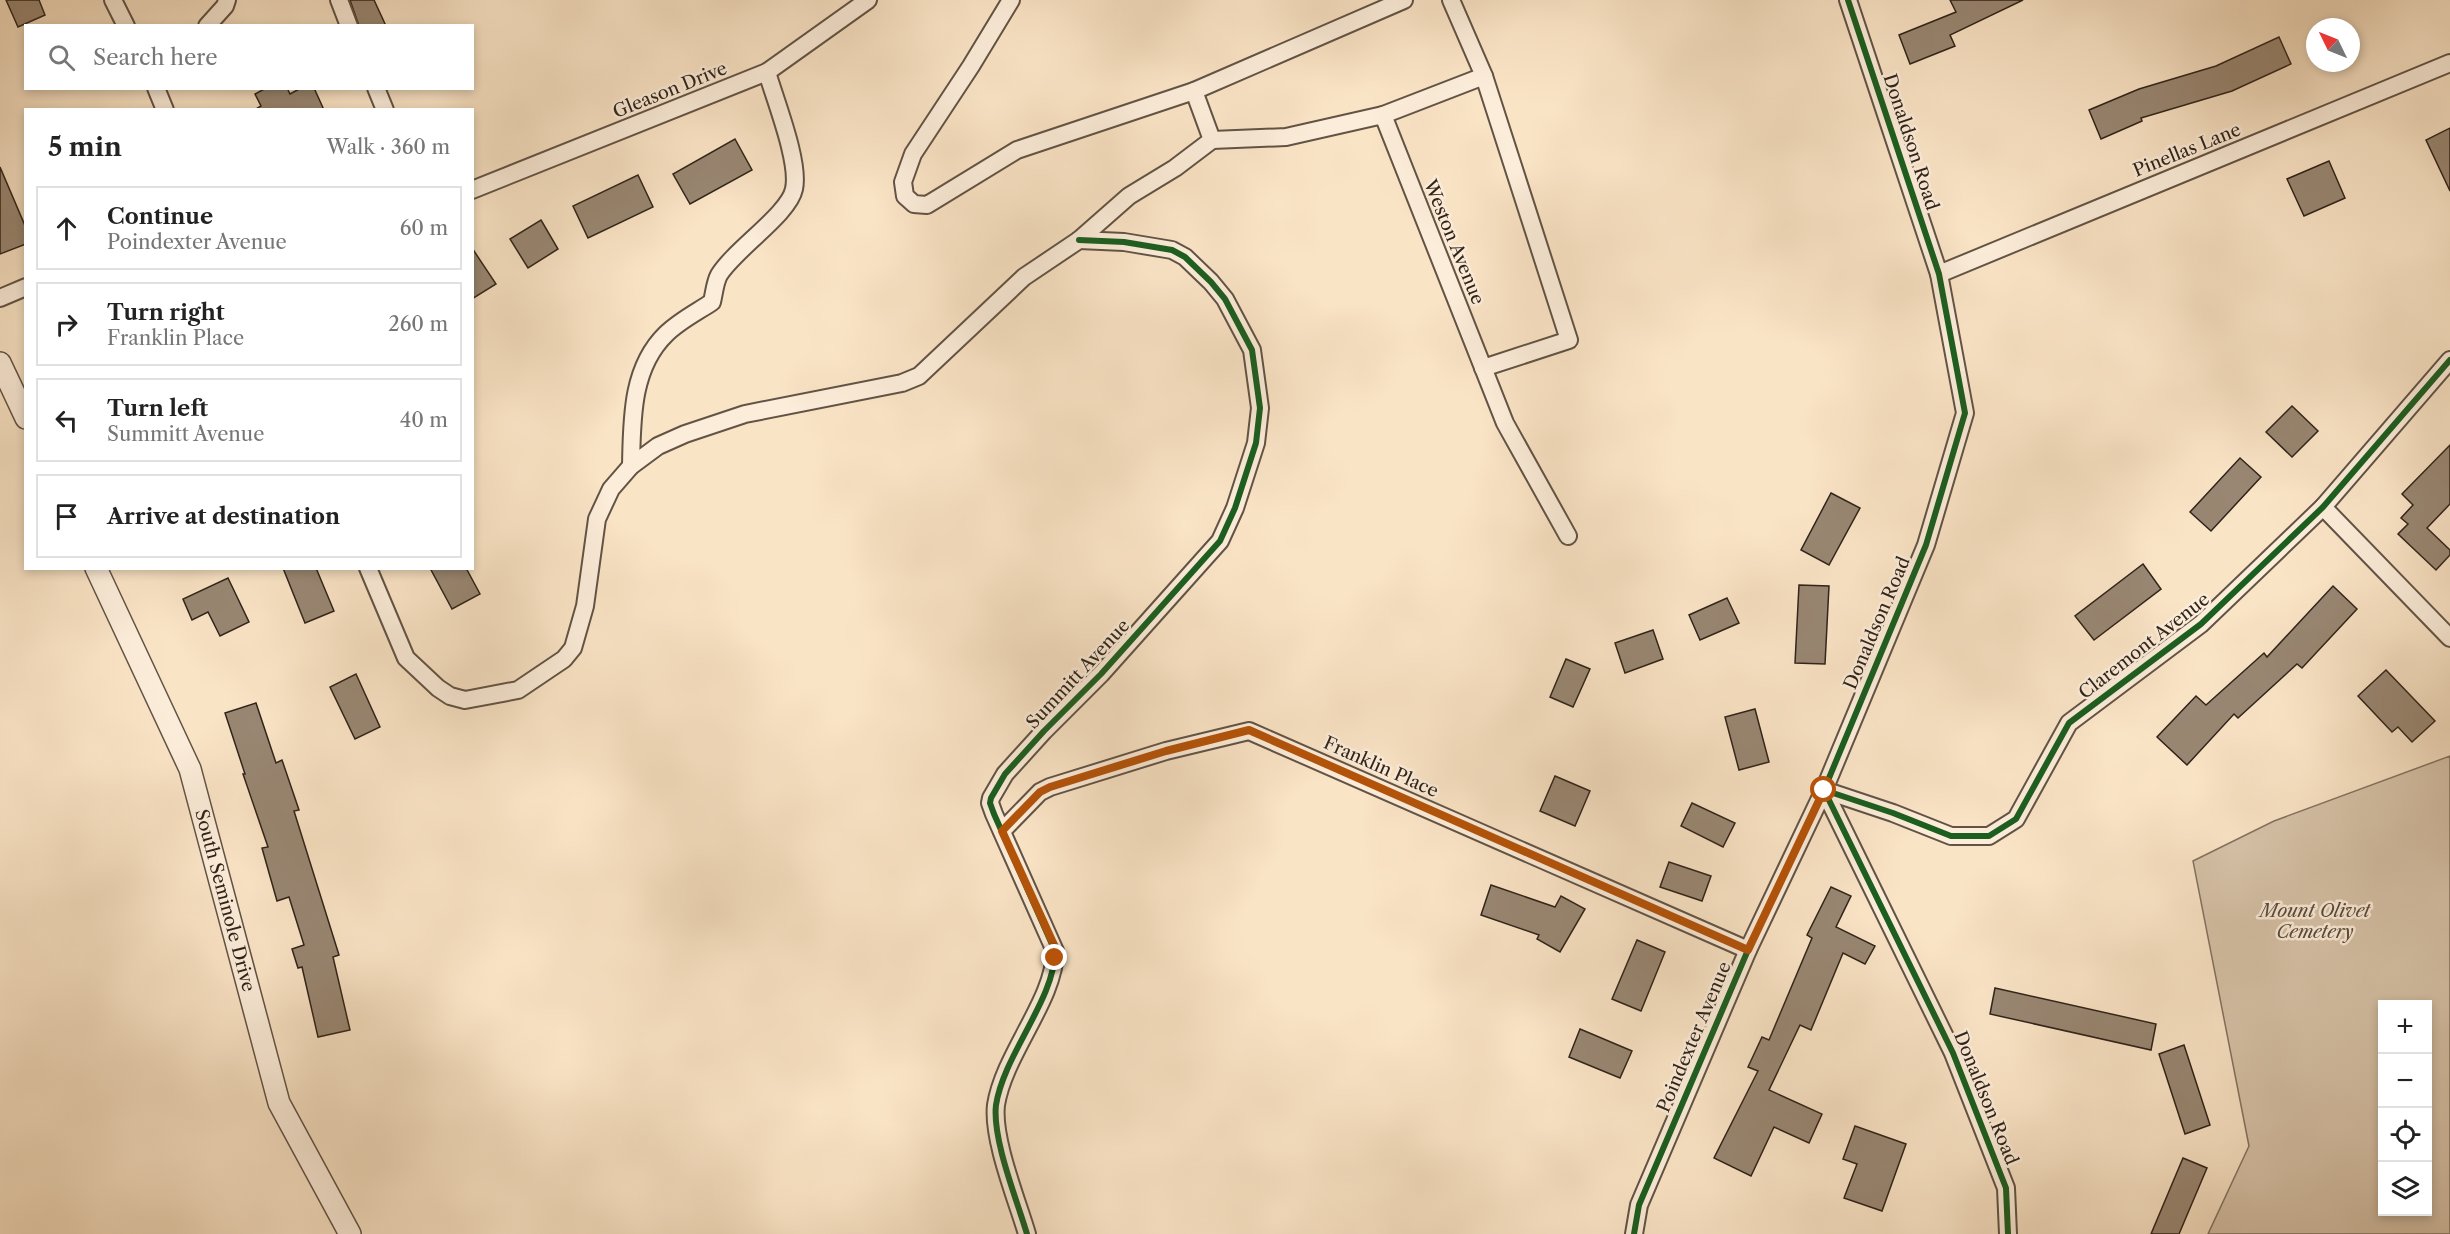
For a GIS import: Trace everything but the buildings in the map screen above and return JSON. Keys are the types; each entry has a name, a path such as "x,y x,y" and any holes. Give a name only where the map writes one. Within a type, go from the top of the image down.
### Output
{"street":[{"path":"113,0 125,24"},
{"path":"209,24 225,6 227,0"},
{"path":"339,0 349,24"},
{"name":"Gleason Drive","path":"474,189 767,72 868,0"},
{"path":"1011,0 913,154 903,182 905,196 914,204 927,205 1017,150 1194,91 1404,0"},
{"path":"1451,0 1484,76 1569,340 1483,368"},
{"name":"Donaldson Road","path":"1848,0 1939,274 1965,413 1926,545 1824,790 1953,1053 2006,1188 2008,1234"},
{"name":"Pinellas Lane","path":"1939,274 2450,63"},
{"path":"631,466 636,389 649,354 667,333 712,302 718,277 734,256 789,201 795,189 794,172 786,136 767,72"},
{"path":"369,570 406,658 438,688 450,696 465,700 518,690 564,659 573,648 585,606 597,519 611,489 631,466 658,446 745,414 902,383 919,376 1024,277 1079,240 1129,196 1175,168 1212,140 1286,137 1383,115 1484,76"},
{"path":"157,90 164,108"},
{"path":"377,90 384,108"},
{"path":"1194,91 1212,140"},
{"name":"Weston Avenue","path":"1383,115 1505,423 1568,536"},
{"name":"Summitt Avenue","path":"1027,1234 998,1135 996,1106 1014,1055 1049,981 1055,951 990,803 1005,774 1101,674 1220,541 1235,508 1256,443 1260,408 1252,350 1225,299 1185,257 1172,250 1124,242 1079,240"},
{"path":"0,298 24,288"},
{"name":"Claremont Avenue","path":"1824,790 1893,813 1951,836 1989,836 2016,819 2068,723 2201,624 2323,507 2450,360"},
{"path":"0,363 24,413"},
{"path":"2323,507 2450,638"},
{"name":"South Seminole Drive","path":"97,570 190,770 279,1103 350,1234"},
{"name":"Franklin Place","path":"1002,831 1040,792 1050,787 1166,751 1249,730 1748,950"},
{"name":"Poindexter Avenue","path":"1634,1234 1639,1205 1748,950 1824,790"}],"green space":[{"name":"Mount Olivet Cemetery","path":"2450,756 2450,1234 2208,1234 2249,1146 2193,861 2274,821"}],"cycle path":[{"path":"1848,0 1939,274 1965,413 1926,545 1824,790 1953,1053 2006,1188 2008,1234"},
{"path":"1027,1234 1001,1152 996,1105 1009,1066 1047,988 1053,969 1055,951 994,814 990,803 991,798 1005,774 1101,674 1220,541 1235,508 1256,443 1260,408 1252,350 1225,299 1185,257 1172,250 1124,242 1079,240"},
{"path":"1634,1234 1639,1205 1748,950 1824,790 1893,813 1951,836 1989,836 2016,819 2069,723 2201,624 2323,507 2450,360"}],"route":[{"path":"1055,958 1054,945 1002,831 1040,792 1059,783 1166,751 1249,730 1748,950 1824,790"}]}
